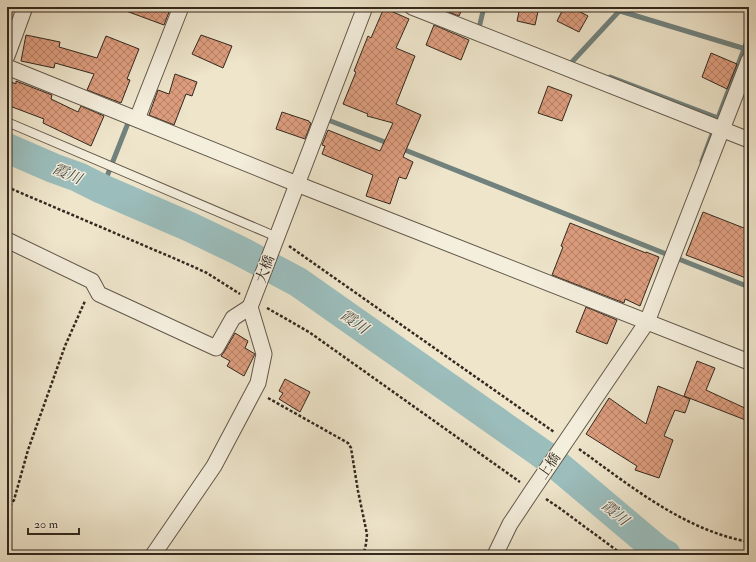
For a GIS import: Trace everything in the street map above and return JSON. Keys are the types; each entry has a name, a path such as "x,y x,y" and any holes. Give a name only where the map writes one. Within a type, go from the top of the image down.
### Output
{"street":[{"path":"7,56 26,7"},
{"path":"137,119 181,7"},
{"name":"大橋","path":"252,301 365,7"},
{"path":"412,7 749,140"},
{"name":"上橋","path":"495,555 510,524 647,322 749,60"},
{"path":"7,67 297,184 749,362"},
{"path":"7,240 92,281 99,294 216,348 233,318 252,301 264,354 258,383 214,466 154,555"}],"lane":[{"path":"7,122 276,240"}],"path":[{"path":"7,187 207,273 252,301 310,332 532,491 558,507 623,555"},
{"path":"276,240 650,500 697,526 722,536 749,542"},
{"path":"7,510 14,500 28,450 65,346 80,311 94,284"},
{"path":"254,390 348,443 351,448 367,534 366,544 362,555"}],"building":[{"path":"171,7 164,25 118,8"},
{"path":"442,7 463,7 459,16 441,9"},
{"path":"520,7 539,7 535,25 517,21"},
{"path":"564,7 571,7 588,16 579,32 557,21"},
{"path":"384,8 409,19 396,48 415,56 396,104 421,115 403,157 413,162 406,179 399,177 390,204 366,196 373,175 322,154 325,146 322,145 328,130 380,151 393,123 367,116 368,114 343,104 368,36 371,38"},
{"path":"434,25 469,40 461,60 426,45"},
{"path":"26,35 60,42 59,47 97,58 106,36 139,49 127,79 130,80 121,103 87,90 94,74 55,63 54,68 21,61"},
{"path":"201,35 232,46 223,68 192,54"},
{"path":"711,53 737,64 727,89 702,77"},
{"path":"175,74 197,82 192,96 186,94 174,125 149,115 158,90 169,94"},
{"path":"7,80 16,84 16,81 52,95 51,99 78,112 81,106 104,116 91,146 43,123 44,119 7,105"},
{"path":"548,86 572,95 562,121 538,113"},
{"path":"282,112 311,123 305,139 276,129"},
{"path":"703,212 749,230 749,270 746,278 686,255"},
{"path":"570,223 659,257 640,306 625,299 624,303 552,275 563,247 561,246"},
{"path":"586,307 617,320 607,344 576,332"},
{"path":"235,333 248,341 245,348 255,354 244,376 227,366 230,361 221,356"},
{"path":"697,361 715,368 706,390 749,410 748,421 684,396"},
{"path":"285,379 310,392 300,412 279,399 283,393 279,391"},
{"path":"658,386 690,399 685,413 675,410 664,436 673,440 659,478 635,470 637,466 586,434 609,398 646,424"}],"waterway":[{"path":"479,28 484,7"},
{"path":"571,63 623,7"},
{"path":"620,11 749,50"},
{"path":"718,118 749,36"},
{"path":"610,77 718,118 702,161"},
{"path":"102,189 130,118"},
{"path":"323,118 390,144"},
{"name":"霞川","path":"7,148 78,177 190,227 238,250 298,282 551,460 660,552 666,555"},
{"path":"400,148 749,287"}]}
